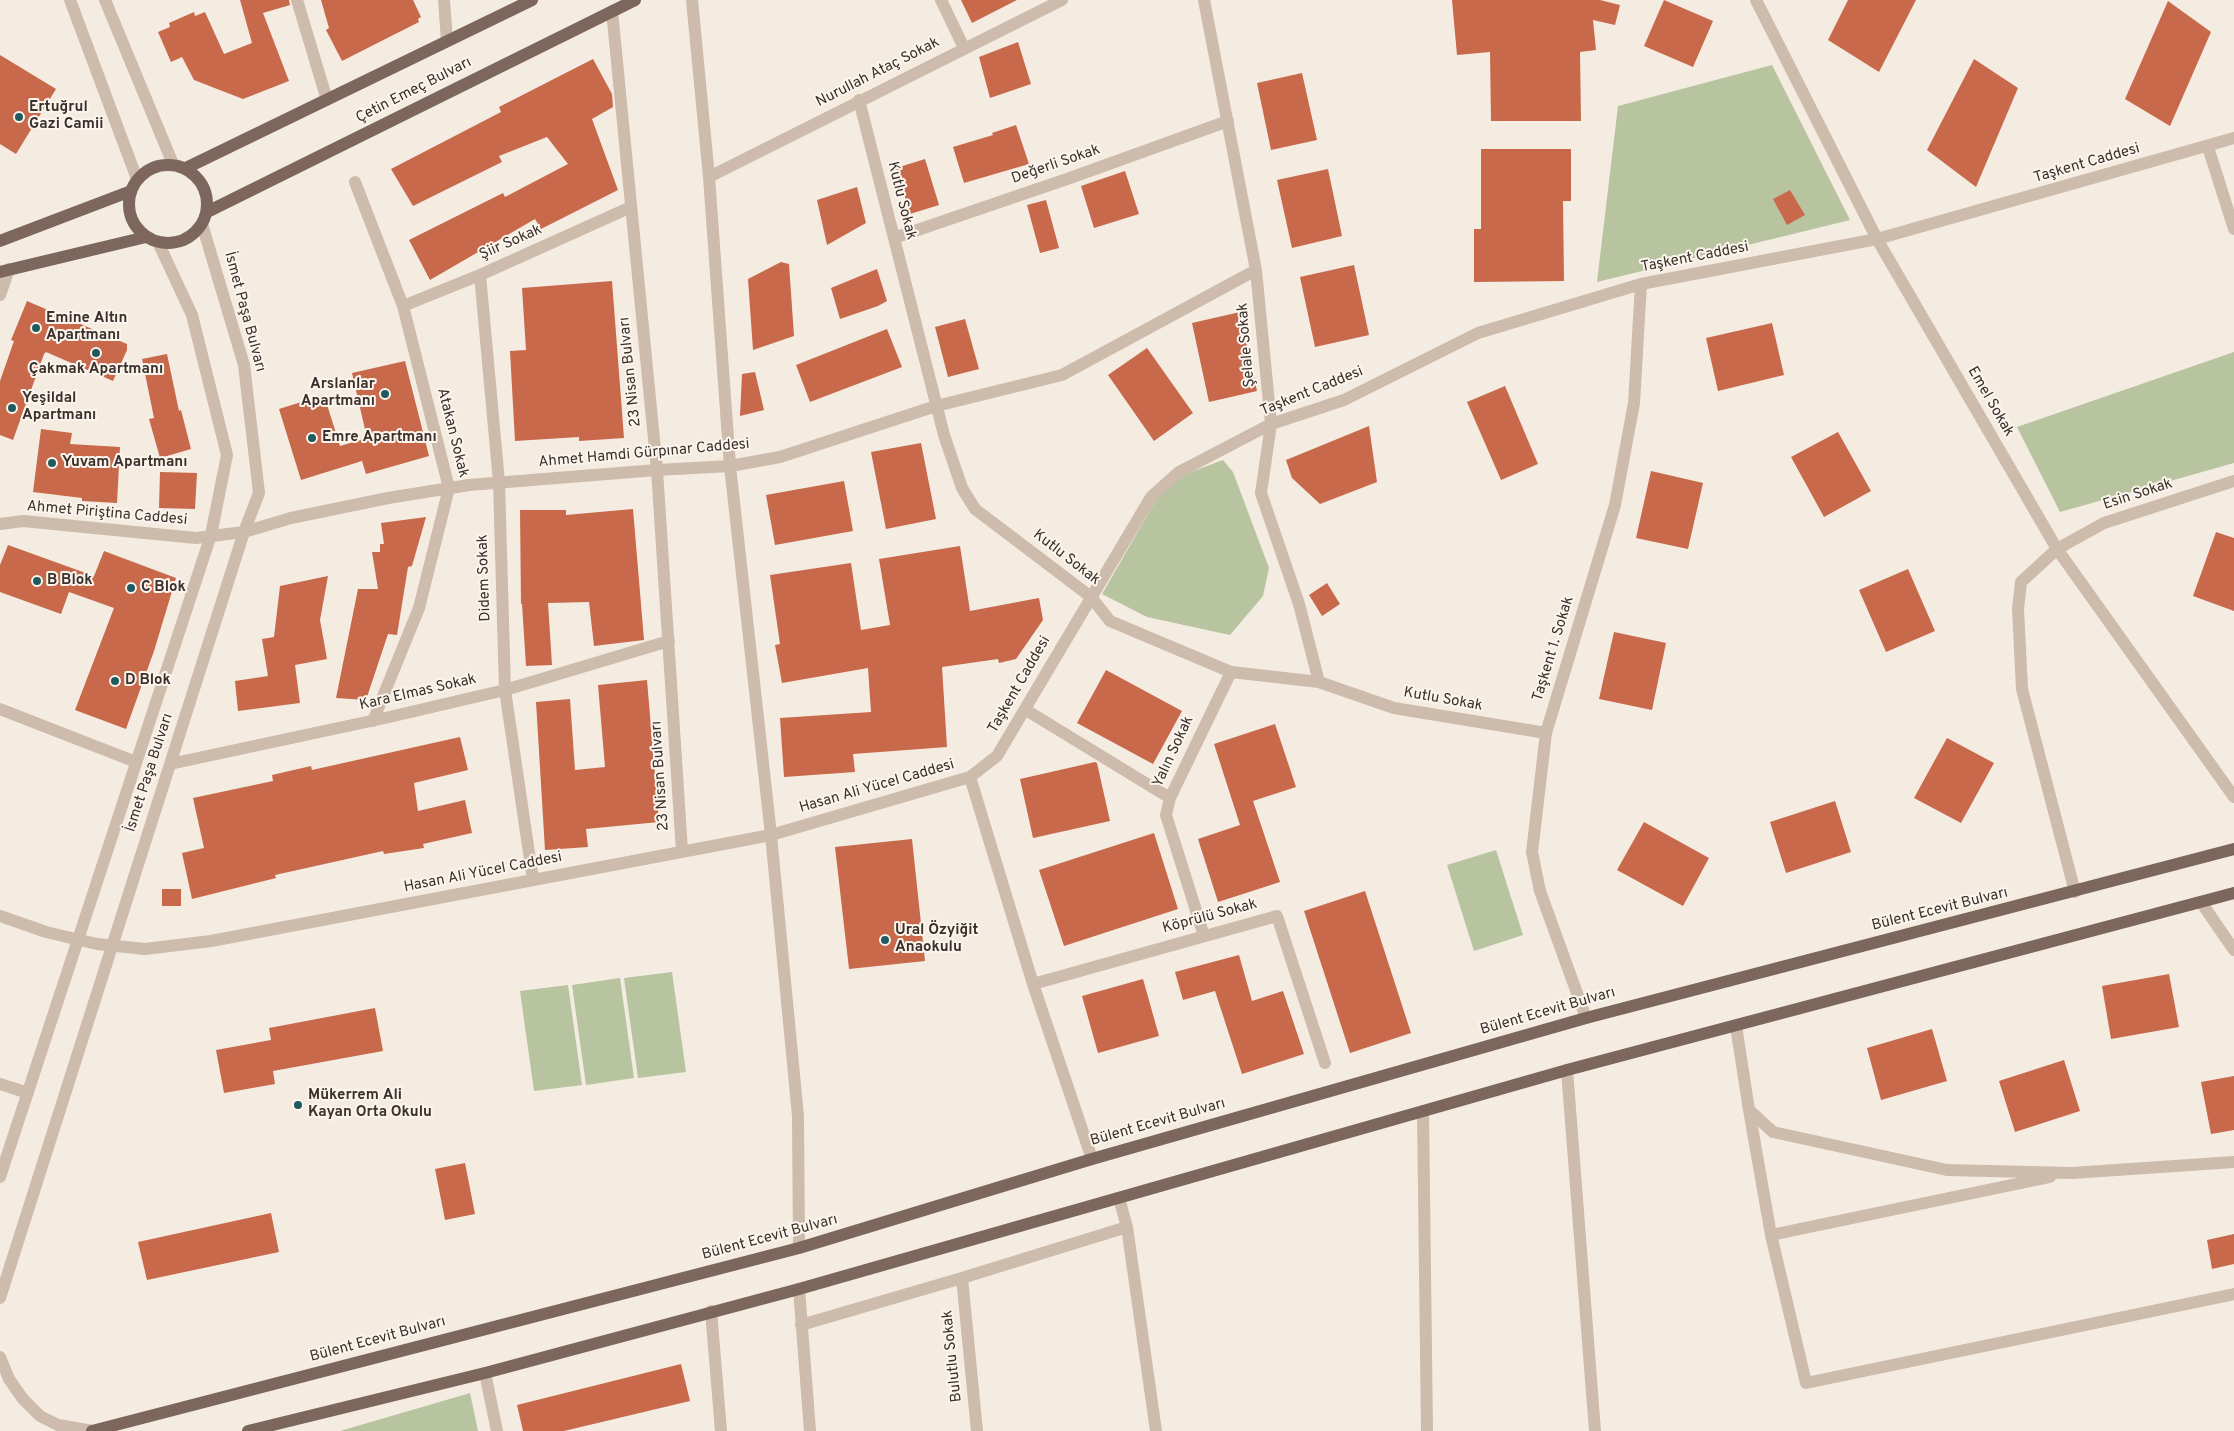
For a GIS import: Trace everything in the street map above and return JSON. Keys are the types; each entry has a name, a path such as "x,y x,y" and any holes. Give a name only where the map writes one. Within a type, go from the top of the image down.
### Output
{"main road":[{"name":"Çetin Emeç Bulvarı","path":"186,168 532,0"},
{"name":"Çetin Emeç Bulvarı","path":"205,218 635,0"},
{"path":"5,271 152,240 171,243 183,240 194,234 205,218 208,199 204,186 186,168 173,164 160,165 147,170 137,179 130,191 128,204 130,217 137,228 152,240"},
{"path":"0,241 130,191"},
{"name":"Bülent Ecevit Bulvarı","path":"92,1431 799,1248 1092,1159 1586,1018 2234,849"},
{"path":"248,1431 485,1373 798,1289 1568,1070 2234,893"}],"street":[{"path":"70,0 137,179"},
{"path":"105,0 173,164"},
{"path":"297,0 327,100"},
{"path":"444,0 447,41"},
{"path":"692,0 709,177 730,466 771,834 798,1116 799,1248"},
{"path":"941,0 964,48"},
{"name":"Nurullah Ataç Sokak","path":"709,177 859,100 1062,0"},
{"name":"Şelale Sokak","path":"1204,0 1256,270 1271,424 1261,493 1299,604 1320,682"},
{"name":"Emel Sokak","path":"1756,0 1877,239 2056,549 2234,798"},
{"name":"23 Nisan Bulvarı","path":"612,10 657,470 682,851"},
{"name":"Kutlu Sokak","path":"859,100 944,435 962,488 975,509 1091,597 1110,621 1231,672 1320,682 1394,708 1546,733"},
{"name":"Değerli Sokak","path":"894,238 1070,178 1228,121"},
{"name":"Taşkent Caddesi","path":"970,777 997,756 1151,497 1179,472 1271,424 1344,400 1478,333 1641,284 1877,239 2208,147 2234,138"},
{"path":"2208,147 2234,229"},
{"name":"Atakan Sokak","path":"355,182 402,306 449,488 419,608 373,721"},
{"name":"Şiir Sokak","path":"402,306 480,275 631,207"},
{"name":"İsmet Paşa Bulvarı","path":"0,1298 244,532 259,493 244,366 205,218"},
{"name":"İsmet Paşa Bulvarı","path":"0,1177 212,535 227,455 192,315 152,240"},
{"name":"Ahmet Hamdi Gürpınar Caddesi","path":"212,535 244,532 291,518 388,498 449,488 499,482 730,466 780,457 936,406 1062,374 1256,270"},
{"path":"0,295 5,271"},
{"name":"Didem Sokak","path":"480,275 499,482 505,690 533,880"},
{"name":"Taşkent 1. Sokak","path":"1586,1018 1540,891 1532,852 1546,733 1615,504 1634,403 1641,284"},
{"name":"Esin Sokak","path":"2075,892 2022,689 2018,609 2021,582 2056,549 2104,523 2234,481"},
{"name":"Ahmet Piriştina Caddesi","path":"0,524 23,521 196,538 212,535"},
{"name":"Kara Elmas Sokak","path":"170,764 373,721 505,690 669,641"},
{"name":"Yalın Sokak","path":"1204,936 1166,815 1170,798 1231,672"},
{"path":"0,709 136,762"},
{"path":"1026,710 1170,798"},
{"path":"970,777 1033,984 1092,1159"},
{"name":"Hasan Ali Yücel Caddesi","path":"0,916 46,932 112,946 145,949 211,941 771,834 970,777"},
{"path":"2201,902 2234,950"},
{"name":"Köprülü Sokak","path":"1033,984 1277,916 1325,1062"},
{"path":"1736,1026 1771,1235 1806,1383 2234,1294"},
{"path":"1568,1070 1596,1431"},
{"path":"0,1084 28,1093"},
{"path":"1749,1110 1773,1132 1947,1170 2072,1173 2234,1162"},
{"path":"1423,1111 1427,1431"},
{"path":"1771,1235 2072,1173"},
{"path":"1119,1198 1127,1227 1156,1431"},
{"path":"801,1325 1127,1227"},
{"name":"Bulutlu Sokak","path":"962,1278 977,1431"},
{"path":"798,1289 810,1431"},
{"path":"711,1311 721,1431"},
{"path":"0,1357 23,1399 40,1416 58,1426 92,1431"},
{"path":"485,1373 497,1431"}],"green space":[{"path":"1772,65 1850,220 1597,282 1618,106"},
{"path":"2234,352 2234,463 2060,512 2017,427"},
{"path":"1223,460 1233,472 1269,568 1263,596 1230,635 1147,617 1102,594 1156,500 1183,475"},
{"path":"1496,850 1523,935 1474,951 1447,865"},
{"path":"672,972 686,1072 638,1078 624,978"},
{"path":"620,978 634,1078 586,1085 572,985"},
{"path":"568,985 582,1085 534,1091 520,991"},
{"path":"470,1393 478,1431 340,1431"}],"building":[{"path":"240,0 289,0 290,5 263,13 289,81 243,99 194,80 182,57 171,62 158,32 170,27 169,23 194,12 195,16 205,12 224,54 252,43"},
{"path":"321,0 413,0 421,17 418,19 419,22 342,61 326,30 329,28"},
{"path":"961,0 1017,0 972,23"},
{"path":"1452,0 1600,0 1620,5 1615,25 1593,20 1596,50 1580,52 1581,121 1491,121 1490,52 1457,55"},
{"path":"1664,0 1713,21 1693,67 1644,46"},
{"path":"1848,0 1916,0 1879,72 1828,40"},
{"path":"2168,1 2211,32 2170,126 2125,99"},
{"path":"1018,42 1031,84 990,98 979,57"},
{"name":"Ertuğrul Gazi Camii","path":"0,55 56,89 16,154 0,144"},
{"path":"593,59 612,94 613,107 592,119 618,190 541,229 535,219 430,280 409,240 503,193 505,197 568,164 547,137 499,156 502,162 413,206 391,169 501,112 499,107"},
{"path":"1974,59 2018,88 1976,187 1927,150"},
{"path":"1302,73 1317,140 1271,150 1257,83"},
{"path":"1016,125 1029,164 964,183 953,147 993,135 992,133"},
{"path":"1481,149 1571,149 1571,201 1563,201 1564,281 1474,282 1474,229 1481,229"},
{"path":"925,159 939,205 910,214 896,168"},
{"path":"1328,169 1342,236 1292,248 1277,180"},
{"path":"1125,171 1139,214 1094,228 1081,186"},
{"path":"857,187 866,223 827,245 817,200"},
{"path":"1790,190 1805,215 1787,225 1773,199"},
{"path":"1046,200 1059,248 1040,253 1027,205"},
{"path":"781,262 789,264 794,336 753,350 748,279"},
{"path":"1354,265 1369,335 1315,347 1300,277"},
{"path":"877,269 887,301 840,319 831,288"},
{"path":"612,281 624,438 579,441 579,437 515,441 510,351 526,350 522,288"},
{"path":"27,301 127,344 127,350 113,381 46,352 13,440 0,435 0,381 14,341 11,340"},
{"path":"1240,312 1257,391 1209,402 1192,323"},
{"path":"965,319 979,369 948,377 935,327"},
{"path":"1772,323 1784,375 1718,391 1706,338"},
{"path":"887,329 902,367 810,402 796,365"},
{"path":"1147,348 1193,413 1154,441 1108,375"},
{"path":"167,354 179,411 181,410 191,449 160,458 149,419 154,418 142,359"},
{"path":"405,361 429,456 366,474 362,461 301,480 279,409 324,395 340,446 367,438 352,373"},
{"path":"755,372 764,410 740,416 742,374"},
{"path":"1505,386 1538,464 1501,480 1467,402"},
{"path":"1369,426 1377,482 1320,504 1292,478 1286,460"},
{"path":"41,429 72,433 70,444 120,447 117,503 82,501 82,498 33,492"},
{"path":"1838,432 1871,491 1824,517 1791,457"},
{"path":"921,443 936,519 886,529 871,452"},
{"path":"1651,471 1703,483 1688,549 1636,538"},
{"path":"160,472 197,473 195,509 159,508"},
{"path":"844,481 853,531 775,545 766,495"},
{"path":"633,509 644,640 594,646 589,602 548,603 552,665 526,666 521,604 520,510 566,510 566,515"},
{"path":"426,517 412,566 408,567 397,635 388,634 366,700 336,698 358,589 378,589 372,552 380,552 380,544 384,544 381,523"},
{"path":"2216,532 2234,538 2234,611 2193,596"},
{"path":"8,545 94,576 104,551 176,578 154,651 126,729 75,710 114,608 69,592 61,614 0,592 0,565"},
{"path":"960,546 970,611 1039,598 1043,620 1016,659 999,663 998,659 942,667 947,747 853,754 855,772 784,777 780,718 871,712 868,668 782,683 775,645 780,644 770,575 851,563 861,630 890,625 879,559"},
{"path":"1908,569 1935,631 1886,652 1859,590"},
{"path":"328,576 320,620 327,659 295,665 300,703 238,711 235,681 268,676 262,639 274,637 280,586"},
{"path":"1327,583 1340,604 1322,616 1309,595"},
{"path":"1614,632 1666,643 1652,710 1599,699"},
{"path":"1106,670 1182,711 1153,764 1077,723"},
{"path":"647,680 659,822 586,829 588,847 545,850 536,702 570,699 575,770 605,767 598,685"},
{"path":"1275,724 1296,787 1253,801 1280,882 1218,902 1198,839 1240,825 1214,744"},
{"path":"460,737 468,770 414,783 418,811 465,800 472,833 423,844 424,848 384,854 383,851 275,875 276,878 192,899 182,853 204,848 193,798 273,781 272,775 311,766 312,770"},
{"path":"1947,738 1994,763 1961,823 1914,798"},
{"path":"1097,763 1110,821 1033,838 1020,779"},
{"path":"1835,801 1851,852 1786,873 1770,822"},
{"path":"1644,822 1709,858 1683,906 1617,870"},
{"path":"1154,833 1178,909 1064,946 1039,870"},
{"path":"912,839 925,961 849,969 835,847"},
{"path":"162,889 181,889 181,906 162,906"},
{"path":"1365,891 1411,1033 1350,1053 1304,911"},
{"path":"1239,955 1252,1001 1283,991 1304,1054 1242,1074 1215,991 1183,1000 1175,972"},
{"path":"2169,974 2179,1027 2111,1039 2102,986"},
{"path":"1143,979 1159,1036 1098,1053 1082,996"},
{"path":"375,1008 383,1051 273,1071 275,1084 224,1093 216,1050 271,1040 269,1028"},
{"path":"1932,1029 1947,1081 1881,1100 1867,1048"},
{"path":"2064,1060 2080,1111 2015,1132 1999,1081"},
{"path":"2234,1076 2234,1130 2211,1134 2201,1082"},
{"path":"465,1163 475,1214 445,1220 435,1169"},
{"path":"271,1213 279,1252 147,1280 138,1242"},
{"path":"2234,1234 2234,1264 2212,1269 2207,1240"},
{"path":"681,1364 690,1401 564,1431 523,1431 517,1405"}],"place":[{"name":"Ertuğrul Gazi Camii","path":"19,117"},
{"name":"Emine Altın Apartmanı","path":"36,328"},
{"name":"Çakmak Apartmanı","path":"96,353"},
{"name":"Arslanlar Apartmanı","path":"385,394"},
{"name":"Yeşildal Apartmanı","path":"12,408"},
{"name":"Emre Apartmanı","path":"312,438"},
{"name":"Yuvam Apartmanı","path":"52,463"},
{"name":"B Blok","path":"37,581"},
{"name":"C Blok","path":"131,588"},
{"name":"D Blok","path":"115,681"},
{"name":"Ural Özyiğit Anaokulu","path":"885,940"},
{"name":"Mükerrem Ali Kayan Orta Okulu","path":"298,1105"}]}
